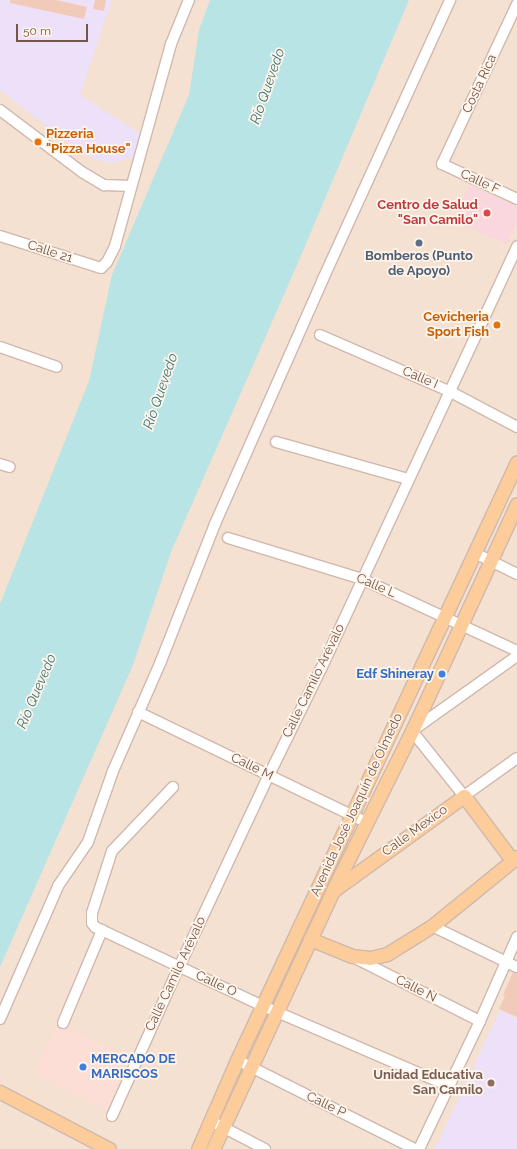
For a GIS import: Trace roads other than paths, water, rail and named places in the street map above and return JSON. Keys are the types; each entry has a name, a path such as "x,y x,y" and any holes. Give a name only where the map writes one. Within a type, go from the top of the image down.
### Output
{"main road":[{"name":"Avenida José Joaquín de Olmedo","path":"198,1149 237,1060 264,1006 517,462"},
{"name":"Avenida José Joaquín de Olmedo","path":"213,1149 333,890 412,732 517,504"},
{"path":"310,939 352,956 370,958 387,954 432,926 514,858 464,796"},
{"name":"Calle Mexico","path":"312,902 333,890 464,796"},
{"path":"0,1092 109,1149"}],"street":[{"path":"0,110 82,172 104,185 131,186 172,44 189,0"},
{"path":"0,1019 58,886 88,842 113,771 231,488 326,272 450,0"},
{"name":"Costa Rica","path":"442,164 517,4"},
{"name":"Calle F","path":"442,164 517,199"},
{"name":"Calle 21","path":"0,236 100,268 107,262 115,246 131,186"},
{"name":"Calle Camilo Arévalo","path":"112,1116 179,966 268,775 321,669 517,246"},
{"name":"Calle I","path":"320,335 449,391 517,427"},
{"path":"0,347 57,367"},
{"path":"276,442 408,479"},
{"path":"0,464 10,467"},
{"path":"502,494 517,501"},
{"name":"Calle L","path":"228,538 362,579 460,626 517,651"},
{"path":"475,553 517,574"},
{"path":"464,796 412,732 517,656"},
{"name":"Calle M","path":"138,712 366,822"},
{"name":"Calle Mexico","path":"464,796 517,758"},
{"path":"63,1023 102,930 92,923 92,913 112,851 173,787"},
{"path":"432,926 517,967"},
{"name":"Calle O","path":"102,930 264,1006 449,1086"},
{"path":"419,1149 480,1021 517,937"},
{"name":"Calle N","path":"352,956 480,1021"},
{"name":"Calle P","path":"237,1060 416,1149"},
{"path":"211,1121 265,1149"}],"water":[{"name":"Río Quevedo","path":"210,0 409,0 297,265 171,552 133,665 0,967 0,604 89,381 112,275 189,95 199,30"}],"place":[{"name":"Pizzeria \"Pizza House\"","path":"38,142"},
{"name":"Centro de Salud \"San Camilo\"","path":"487,213"},
{"name":"Bomberos (Punto de Apoyo)","path":"419,243"},
{"name":"Cevicheria Sport Fish","path":"497,325"},
{"name":"Edf Shineray","path":"442,674"},
{"name":"MERCADO DE MARISCOS","path":"83,1067"},
{"name":"Unidad Educativa San Camilo","path":"491,1083"}]}
